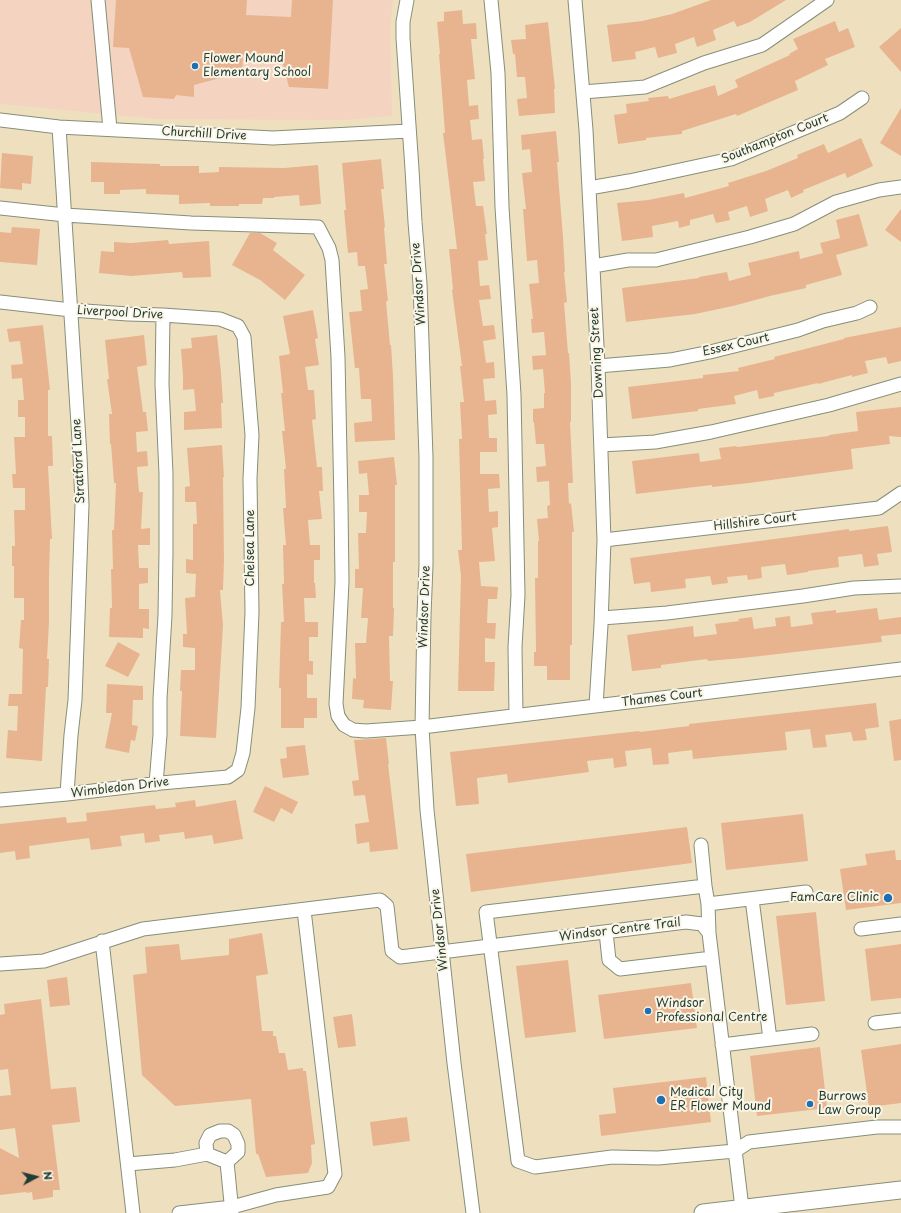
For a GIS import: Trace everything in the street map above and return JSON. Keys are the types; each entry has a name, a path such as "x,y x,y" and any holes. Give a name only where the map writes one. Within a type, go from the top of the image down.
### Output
{"main road":[{"path":"703,1213 901,1190"}],"street":[{"path":"98,0 110,129"},
{"name":"Windsor Drive","path":"408,0 403,22 403,38 420,284 426,457 426,565 422,727 427,810 454,1063 473,1213"},
{"path":"491,0 498,73 502,207 514,395 518,595 515,647 516,715"},
{"name":"Downing Street","path":"575,0 589,188 598,366 604,540 602,618 596,706"},
{"path":"583,92 645,87 704,63 762,45 827,0"},
{"name":"Southampton Court","path":"589,188 731,159 840,113 862,98"},
{"name":"Churchill Drive","path":"0,120 59,127 273,138 409,132"},
{"name":"Stratford Lane","path":"59,127 82,505 75,700 67,794"},
{"path":"593,266 628,260 656,260 750,237 794,224 836,202 879,190 901,188"},
{"path":"0,208 65,215"},
{"name":"Thames Court","path":"65,215 191,224 318,227 329,248 332,260 338,357 342,567 336,704 338,716 344,725 354,730 422,727 901,669"},
{"name":"Liverpool Drive","path":"0,302 71,310 220,320 238,326"},
{"name":"Essex Court","path":"598,366 670,360 710,352 798,330 823,321 857,313 870,307"},
{"path":"156,784 160,735 166,551 166,474 162,384 163,315"},
{"name":"Chelsea Lane","path":"238,326 244,336 252,435 250,479 252,612 248,708 243,753 238,770"},
{"path":"600,444 655,442 712,432 829,405 901,384"},
{"name":"Hillshire Court","path":"604,540 879,508 901,493"},
{"path":"602,618 804,596 854,588 901,586"},
{"name":"Wimbledon Drive","path":"0,800 228,777 238,770"},
{"path":"701,845 708,904 709,933 742,1208"},
{"path":"705,886 486,912 518,1161 535,1167 612,1157 658,1158 735,1151 749,1142 877,1127 901,1127"},
{"path":"708,904 752,900 806,892"},
{"name":"Windsor Centre Trail","path":"0,964 44,961 143,929 380,900 387,906 392,951 400,957 686,922 702,924 709,933"},
{"path":"752,900 770,1039"},
{"path":"179,1213 232,1210 276,1195 328,1187 335,1174 304,910"},
{"path":"861,929 901,924"},
{"path":"606,932 609,960 620,969 712,958"},
{"path":"102,941 133,1213"},
{"path":"875,1023 901,1020"},
{"path":"722,1046 812,1034"},
{"path":"207,1154 206,1143 210,1135 220,1131 228,1131 234,1135 238,1144 238,1152 227,1162"},
{"path":"128,1164 174,1160 207,1154 227,1162"},
{"path":"227,1162 232,1210"}],"shaded area":[{"name":"Flower Mound Elementary School","path":"0,0 393,0 390,28 392,116 345,120 158,119 0,104"}],"building":[{"path":"116,0 247,0 246,15 291,17 292,0 333,0 328,89 289,87 281,57 243,55 242,72 194,85 194,97 176,95 174,99 143,97 129,48 113,47"},
{"path":"711,0 786,0 750,22 737,27 734,21 713,30 716,40 697,47 694,37 675,44 677,53 658,58 655,47 635,52 636,59 612,62 607,25 642,21 672,14"},
{"path":"462,10 463,24 476,23 477,39 471,39 475,79 467,80 469,106 478,105 479,119 470,120 472,140 482,139 484,159 485,181 473,182 476,206 483,206 487,234 485,234 488,260 478,261 480,286 489,285 491,299 479,300 483,326 494,325 496,339 483,341 486,363 494,362 495,378 483,379 485,401 496,400 497,414 488,415 489,438 497,438 497,452 480,452 480,474 499,474 500,488 488,489 489,512 498,511 498,527 492,528 495,561 479,562 481,586 498,587 497,599 488,599 487,623 496,623 495,639 485,638 485,662 495,662 494,691 458,691 461,576 458,550 462,550 459,439 462,439 460,402 464,402 460,366 462,366 452,290 449,249 457,249 443,133 445,133 437,22 444,21 444,12"},
{"path":"835,21 839,32 848,28 855,47 825,59 828,65 795,81 798,90 737,116 736,114 682,131 682,134 646,138 646,140 618,144 614,115 627,113 626,104 649,101 648,98 668,96 669,99 715,85 718,96 738,87 735,80 790,55 789,54 798,49 793,39"},
{"path":"548,22 555,89 555,113 519,116 517,99 527,98 525,77 517,77 515,54 513,54 511,40 526,39 525,25"},
{"path":"901,28 901,72 879,47"},
{"path":"901,108 901,156 880,143"},
{"path":"556,131 567,302 564,303 571,383 570,422 573,483 568,483 569,504 571,503 574,532 572,532 572,645 570,645 570,680 547,680 547,666 534,666 534,652 536,652 535,578 538,578 539,541 537,519 548,518 547,506 550,505 549,481 537,482 536,467 546,466 544,444 536,444 533,409 544,408 545,393 543,369 533,370 532,356 546,355 544,332 532,333 531,319 533,319 529,284 539,283 537,260 527,261 523,209 526,209 522,173 532,172 530,149 522,150 521,135"},
{"path":"861,138 873,166 847,178 845,173 803,190 804,192 791,198 788,190 765,199 768,211 750,217 747,206 728,212 730,220 716,223 713,214 690,220 690,225 679,228 678,221 652,226 653,237 622,241 617,203 648,200 684,193 685,198 729,186 728,183 766,171 798,158 797,155 824,144 828,153"},
{"path":"2,153 33,156 31,184 22,183 22,190 0,188"},
{"path":"381,159 384,189 381,189 387,264 384,264 393,376 395,440 355,442 354,423 372,421 371,399 361,399 359,368 355,368 349,312 362,311 360,290 368,289 365,266 358,266 357,252 348,253 342,163"},
{"path":"91,162 160,164 160,166 199,166 199,173 219,172 219,167 284,168 318,165 321,204 300,206 299,195 263,198 262,204 210,206 210,203 179,204 179,195 146,194 146,189 120,190 120,194 104,194 104,182 91,182"},
{"path":"901,209 901,242 885,230"},
{"path":"859,214 868,246 836,255 842,275 806,285 806,288 733,306 695,314 626,322 622,288 699,278 727,272 729,281 751,275 748,263 799,251 800,259 823,253 820,243 840,238 836,220"},
{"path":"12,227 40,229 37,265 0,262 0,232 11,233"},
{"path":"250,233 260,233 277,243 273,250 305,275 285,300 260,280 232,265"},
{"path":"168,240 169,244 209,241 211,277 183,278 182,272 131,276 99,273 101,251 114,252 114,242 131,243"},
{"path":"313,310 318,338 315,339 319,365 305,367 308,390 314,390 316,419 312,420 317,467 322,467 323,491 319,491 322,519 308,520 310,545 320,545 320,560 314,560 314,583 316,598 304,598 305,622 318,622 318,637 309,637 309,661 313,661 313,675 307,674 307,698 317,698 317,718 304,718 304,728 281,728 281,688 279,688 281,622 284,622 282,584 284,584 283,545 286,545 283,508 286,508 284,469 286,469 282,431 285,431 281,393 283,393 279,356 290,354 283,316"},
{"path":"43,325 50,390 48,390 48,436 52,436 53,466 48,466 52,539 50,539 47,659 49,659 48,687 46,687 42,761 6,758 8,730 17,731 18,706 8,706 9,694 22,694 23,649 19,648 21,620 24,620 24,598 14,598 14,566 12,566 12,546 15,546 14,510 25,510 25,488 13,488 12,474 16,474 14,437 25,437 25,417 18,417 18,400 24,400 22,378 12,379 11,365 23,364 20,341 9,342 7,329"},
{"path":"901,327 901,361 888,364 886,357 865,361 868,373 852,377 852,375 774,393 774,396 759,399 757,390 734,396 736,404 698,409 698,411 632,419 628,387 703,378 703,375 739,371 738,368 775,359 774,357 844,338"},
{"path":"144,335 147,365 137,367 143,412 146,412 148,431 136,432 137,452 147,451 148,466 137,467 139,492 143,492 141,529 150,528 150,545 138,545 139,568 148,568 148,583 139,584 139,609 149,609 149,629 143,628 143,638 109,637 110,608 112,608 112,530 114,530 116,483 114,483 110,444 109,414 112,414 107,379 109,379 105,340"},
{"path":"217,335 223,403 221,403 222,428 184,430 184,412 196,411 194,389 183,390 181,349 192,348 191,338"},
{"path":"901,407 901,437 889,436 890,444 851,449 853,469 749,483 712,487 712,485 636,494 632,461 699,453 700,462 721,459 719,448 829,436 858,431 856,412"},
{"path":"222,445 224,477 224,560 223,590 220,590 223,626 216,738 180,736 182,691 180,691 181,670 195,670 195,648 183,647 183,634 187,634 185,598 195,597 196,574 186,573 186,559 193,560 193,524 197,524 196,502 185,502 185,487 190,486 187,448"},
{"path":"394,457 397,485 395,485 393,636 389,636 390,681 393,681 391,710 363,708 364,700 352,699 353,678 356,679 355,643 366,643 368,618 361,618 363,588 355,588 355,569 359,569 358,533 366,533 367,512 359,512 359,495 369,495 367,473 359,474 358,461"},
{"path":"888,526 892,552 877,554 879,565 864,567 862,554 838,557 839,567 787,575 785,564 761,567 762,578 748,580 747,575 727,577 728,583 712,585 710,576 685,579 686,588 651,592 650,582 634,584 630,558 849,529 849,531"},
{"path":"877,608 879,620 901,617 901,634 881,636 882,642 743,658 708,661 707,659 661,665 661,668 632,671 627,635 693,626 694,637 717,634 715,624 739,621 738,619 752,617 754,629 776,626 775,618 790,616 791,627 813,624 811,613 836,610 836,613"},
{"path":"118,642 140,654 128,677 105,666"},
{"path":"107,684 143,686 143,700 133,700 132,725 138,726 135,741 131,740 129,753 105,748 112,713 106,713"},
{"path":"876,703 879,727 865,729 867,740 853,741 851,732 825,735 827,747 813,748 810,729 785,732 787,750 693,759 692,750 668,753 669,764 653,765 651,748 625,751 627,766 614,768 613,758 587,761 589,772 508,783 507,774 477,778 479,804 456,806 450,752 640,732 689,726 689,724"},
{"path":"901,719 901,760 894,761 889,721"},
{"path":"386,738 398,849 370,852 369,842 357,844 355,824 369,822 365,795 354,796 352,781 359,780 354,740"},
{"path":"305,745 309,775 283,778 280,759 287,758 286,747"},
{"path":"265,786 298,802 292,814 281,808 274,822 253,812"},
{"path":"195,800 196,807 236,800 243,839 214,844 212,835 185,839 184,832 159,835 160,841 145,843 144,833 120,836 122,846 91,850 89,838 29,846 30,858 16,860 15,851 0,853 0,824 66,817 67,823 87,821 86,813 155,805 156,809 176,807 175,803"},
{"path":"803,814 808,861 726,870 721,823"},
{"path":"687,827 692,863 471,892 466,854"},
{"path":"895,850 896,860 901,860 901,903 846,910 840,869 867,865 865,854"},
{"path":"816,912 825,1001 786,1005 776,916"},
{"path":"262,933 268,974 256,976 262,1031 273,1031 273,1036 276,1036 279,1053 285,1053 288,1070 303,1068 303,1071 306,1071 315,1144 311,1145 312,1163 308,1173 266,1177 258,1154 256,1154 251,1099 175,1106 142,1075 133,975 147,973 145,947 179,944 181,960 229,955 229,939"},
{"path":"901,944 901,998 871,1001 865,949"},
{"path":"568,960 576,1032 525,1038 516,966"},
{"path":"67,977 70,1005 50,1007 47,980"},
{"name":"Windsor Professional Centre","path":"691,983 697,1028 604,1039 598,995"},
{"path":"41,999 51,1089 76,1087 80,1122 52,1125 60,1190 53,1190 53,1197 33,1200 32,1192 0,1195 0,1148 19,1158 15,1128 0,1130 0,1096 11,1095 8,1069 0,1070 0,1015 5,1014 4,1004"},
{"path":"352,1014 356,1046 338,1048 333,1017"},
{"path":"901,1044 901,1103 869,1107 861,1050"},
{"path":"820,1047 827,1108 757,1116 750,1056"},
{"name":"Medical City ER Flower Mound","path":"706,1077 711,1122 601,1136 599,1115 616,1113 613,1088"},
{"path":"407,1117 410,1141 373,1146 370,1122"}],"place":[{"name":"Flower Mound Elementary School","path":"195,66"},
{"name":"FamCare Clinic","path":"888,898"},
{"name":"Windsor Professional Centre","path":"648,1011"},
{"name":"Medical City ER Flower Mound","path":"661,1100"},
{"name":"Burrows Law Group","path":"810,1104"}]}
